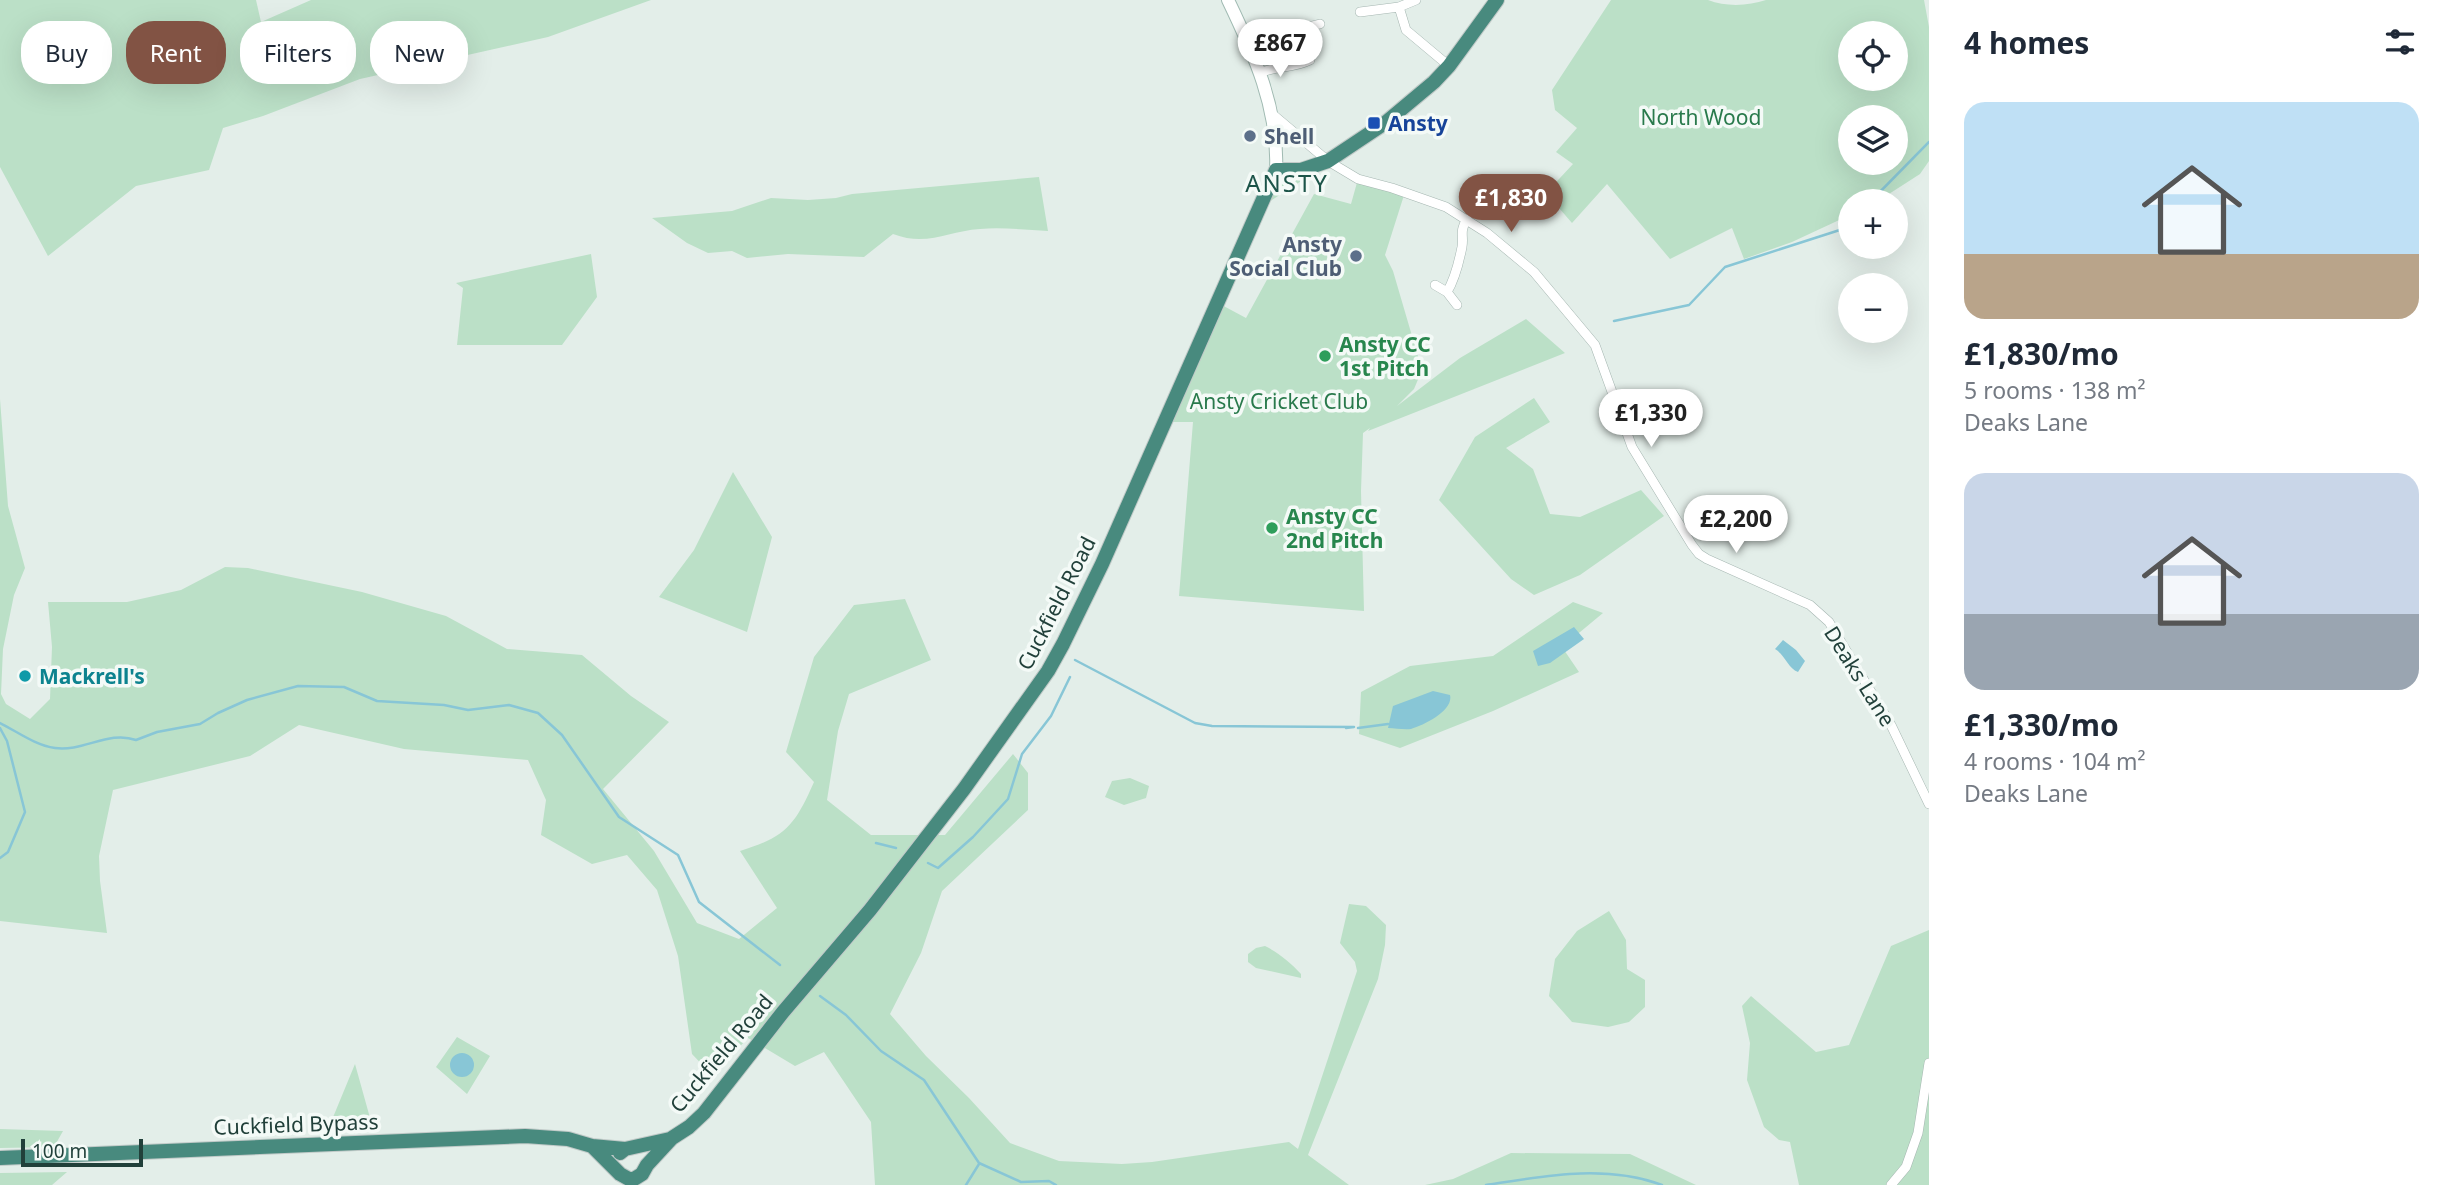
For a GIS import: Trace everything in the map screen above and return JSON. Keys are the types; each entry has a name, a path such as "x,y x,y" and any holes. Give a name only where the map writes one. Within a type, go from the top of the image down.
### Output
{"highway":[{"path":"1276,170 1301,170 1328,161 1385,123 1449,66 1497,0"},
{"name":"Cuckfield Road","path":"630,1149 671,1138 689,1127 704,1113 783,1012 870,910 964,789 1048,671 1102,564 1276,170"},
{"name":"Cuckfield Bypass","path":"0,1158 525,1136 568,1139 592,1146 630,1149"},
{"name":"Cuckfield Road","path":"643,1175 671,1138"},
{"path":"592,1146 622,1177 634,1179 643,1175 644,1154 630,1149 616,1160 622,1177"}],"main road":[{"name":"Cuckfield Road","path":"1228,0 1260,73 1275,134 1276,170"}],"street":[{"path":"1360,12 1399,7 1416,0"},
{"path":"1399,7 1406,30 1449,66"},
{"path":"1291,31 1320,24"},
{"path":"1260,73 1273,67 1285,69 1310,60 1311,51 1304,28"},
{"name":"Deaks Lane","path":"1271,113 1328,161 1357,179 1436,204 1467,219 1534,272 1595,345 1632,447 1699,554 1810,605 1829,622 1891,724 1929,804"},
{"path":"1447,292 1452,284 1462,244 1461,228 1467,219"},
{"path":"1435,285 1447,292 1457,305"},
{"path":"1891,1185 1906,1167 1918,1133 1929,1063"}],"green space":[{"path":"0,0 256,0 261,21 240,21 240,84 347,84 223,128 209,170 136,186 48,256 0,167"},
{"path":"311,0 651,0 548,37 468,55 468,21 370,21 370,77 356,81 356,21 263,21"},
{"name":"North Wood","path":"1611,0 1708,0 1737,5 1766,0 1924,0 1929,27 1929,161 1920,174 1897,189 1838,189 1838,221 1792,242 1744,259 1732,228 1670,259 1607,184 1572,223 1546,193 1573,164 1556,152 1577,128 1555,110 1552,90"},
{"path":"1300,176 1306,178 1269,202 1281,184"},
{"path":"1039,177 1048,231 988,228 927,239 905,238 893,234 864,257 788,254 747,258 732,251 708,253 687,243 652,218 732,211 771,198 836,198 852,194"},
{"name":"Ansty Cricket Club","path":"1358,179 1405,192 1385,255 1393,271 1422,370 1414,389 1397,406 1460,358 1526,319 1565,353 1363,433 1361,491 1364,611 1179,596 1193,422 1165,422 1218,303 1246,318 1314,194 1351,204"},
{"path":"591,254 597,297 562,345 457,345 463,288 456,283"},
{"path":"1534,398 1550,422 1506,448 1533,469 1550,514 1580,517 1641,490 1664,516 1580,575 1534,595 1511,579 1439,500 1475,437"},
{"path":"0,399 8,506 25,568 14,595 3,649 1,694 6,704 30,719 50,699 52,647 48,602 127,602 181,590 225,567 248,568 362,592 446,616 507,649 582,655 631,696 669,722 603,789 654,851 697,923 739,939 777,908 740,851 768,840 787,827 801,809 814,782 786,752 814,657 854,605 905,599 931,660 849,694 838,731 827,800 871,835 945,835 1013,754 1028,773 1028,810 942,891 921,953 890,1014 926,1056 1010,1143 1059,1161 1122,1164 1152,1162 1289,1142 1298,1149 1357,971 1355,962 1340,943 1349,904 1366,906 1386,925 1378,979 1308,1155 1349,1185 875,1185 871,1122 824,1052 795,1066 748,1038 712,1075 692,1054 678,956 657,890 627,855 592,864 541,835 546,800 528,760 404,749 299,725 250,756 113,790 99,856 107,933 0,921"},
{"path":"733,472 772,537 747,632 659,597 694,550"},
{"path":"1573,602 1603,613 1562,647 1579,672 1493,711 1400,748 1359,734 1361,692 1410,666 1493,656"},
{"path":"1130,778 1149,786 1146,798 1124,805 1105,797 1112,781"},
{"path":"1609,911 1626,940 1627,969 1645,980 1645,1007 1629,1022 1608,1027 1572,1022 1549,996 1555,959 1577,931"},
{"path":"1929,930 1929,1185 1799,1185 1790,1142 1779,1140 1764,1127 1747,1080 1750,1043 1742,1006 1751,996 1816,1052 1849,1045 1891,946"},
{"path":"1265,946 1288,962 1301,974 1301,978 1256,968 1248,962 1248,954"},
{"path":"457,1037 490,1056 467,1094 436,1067"},
{"path":"355,1064 372,1125 329,1127"},
{"path":"0,1129 63,1131 54,1147 0,1148"},
{"path":"1511,1153 1630,1154 1696,1185 1425,1185 1453,1179"},
{"path":"67,1172 52,1185 0,1185 0,1173"}],"water":[{"path":"1574,627 1584,639 1550,663 1538,666 1533,651"},
{"path":"1783,640 1805,661 1798,672 1775,649"},
{"path":"1433,691 1450,695 1448,706 1437,716 1411,729 1388,728 1393,706"},
{"path":"462,1053 470,1057 474,1065 470,1073 462,1077 454,1073 450,1065 454,1057"}],"waterway":[{"path":"1883,189 1929,142"},
{"path":"1614,321 1689,305 1725,267 1838,231"},
{"path":"1075,660 1195,723 1212,726 1354,727 1346,728"},
{"path":"928,863 938,868 973,837 1008,799 1022,754 1051,716 1070,677"},
{"path":"0,723 34,741 55,748 76,747 116,738 136,740 157,732 200,724 247,700 298,686 344,687 377,701 444,705 468,710 509,705 538,713 562,735 619,817 678,855 699,902 780,965"},
{"path":"1358,728 1388,724"},
{"path":"0,728 7,741 25,812 8,852 0,858"},
{"path":"876,843 896,848"},
{"path":"820,996 846,1015 881,1051 924,1080 979,1163 1021,1182 1049,1181 1056,1185"},
{"path":"966,1185 979,1164"},
{"path":"1486,1185 1597,1173 1662,1185"}],"place":[{"name":"Ansty","path":"1374,123"},
{"name":"Shell","path":"1250,136"},
{"name":"Ansty Social Club","path":"1356,256"},
{"name":"Ansty CC 1st Pitch","path":"1325,356"},
{"name":"Ansty CC 2nd Pitch","path":"1272,528"},
{"name":"Mackrell's","path":"25,676"}],"district":[{"name":"ANSTY","path":"1287,182"}]}
